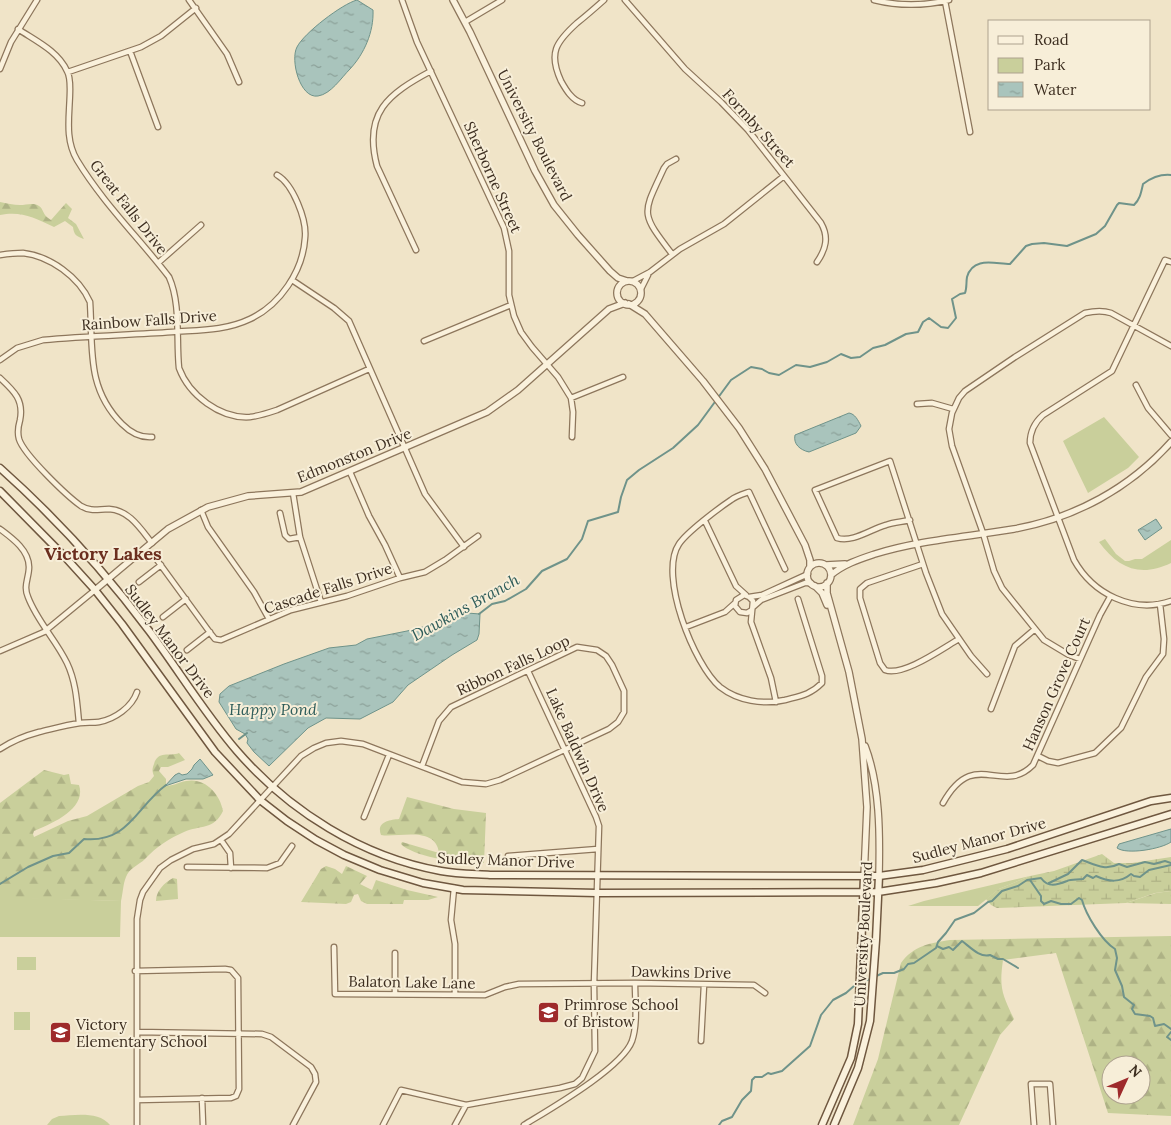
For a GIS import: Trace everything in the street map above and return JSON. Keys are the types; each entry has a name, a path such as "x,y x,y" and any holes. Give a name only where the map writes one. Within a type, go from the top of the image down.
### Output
{"main road":[{"name":"Sudley Manor Drive","path":"0,468 50,516 108,579 150,632 218,728 242,757 272,788 301,810 338,833 384,855 411,865 463,874 879,876 923,870 1007,849 1151,801 1171,798"},
{"name":"Sudley Manor Drive","path":"0,491 66,558 94,590 122,624 215,752 260,800 302,831 344,855 380,870 414,881 454,888 597,893 878,892 936,883 981,873 1171,814"},
{"name":"University Boulevard","path":"834,1125 858,1068 870,1021 879,876"},
{"name":"University Boulevard","path":"822,1125 851,1058 858,1024 864,877"}],"street":[{"path":"0,69 11,42 37,0"},
{"path":"189,0 227,54 238,82"},
{"name":"Sherborne Street","path":"402,0 417,42 504,228 509,252 509,283 514,316 521,332 548,364 571,398"},
{"name":"University Boulevard","path":"453,0 549,197 572,229 610,271 618,278 630,281"},
{"path":"464,22 502,0"},
{"path":"582,103 576,101 571,96 562,82 555,60 556,46 563,36 604,0"},
{"name":"Formby Street","path":"625,0 685,69 748,130 824,227 826,245 817,262"},
{"path":"874,0 894,4 947,0 970,132"},
{"path":"18,29 49,49 68,72 140,47 161,36 196,8"},
{"path":"130,51 158,126"},
{"name":"Great Falls Drive","path":"68,72 70,82 68,134 76,158 121,221 169,277 174,288 179,368 190,389 217,409 232,415 248,417 261,415 369,369"},
{"path":"416,250 377,166 373,136 377,118 392,96 405,85 431,72"},
{"path":"672,254 651,226 647,213 650,199 664,168 676,159"},
{"name":"Rainbow Falls Drive","path":"0,360 18,348 36,342 218,329 250,319 277,299 292,280 304,253 306,231 297,201 283,178 277,175"},
{"path":"645,314 620,300 618,292 621,284 650,272 672,254 724,224 784,176"},
{"path":"158,263 201,225"},
{"path":"0,255 23,253 44,259 62,269 85,291 90,302 94,373 97,387 111,411 129,430 137,436 152,438"},
{"path":"1171,262 1165,260 1112,371 1043,414 1030,436 1032,450 1079,569 1091,583 1110,597 1129,603 1160,604 1171,601"},
{"name":"University Boulevard","path":"610,271 618,292"},
{"path":"650,272 643,282 641,289 640,298 645,314 703,381 731,417 765,469 805,545 810,558 808,574 813,584"},
{"path":"292,280 334,308 349,321 425,494 464,547"},
{"path":"630,281 638,284 641,289"},
{"name":"Edmonston Drive","path":"94,590 178,523 201,510 220,502 248,496 301,492 487,412 518,390 609,310 618,292"},
{"path":"627,304 635,303 640,298"},
{"name":"Edmonston Drive","path":"609,310 627,304"},
{"path":"424,341 511,305"},
{"path":"1080,659 1069,655 1044,640 1002,588 994,571 984,533 950,438 950,421 953,409 959,398 971,386 1085,313 1095,311 1108,312 1171,346"},
{"path":"572,437 573,412 571,398 623,376"},
{"path":"0,378 16,394 20,402 18,438 25,451 82,506 88,510 110,509 124,512 138,524 152,543"},
{"path":"1136,385 1148,408 1171,436"},
{"path":"917,404 932,403 953,409"},
{"path":"725,612 747,613 764,599 806,582 821,586 827,583 831,575 847,564 903,545 1022,527 1087,506 1121,486 1149,465 1171,442"},
{"path":"910,520 887,524 849,540 842,540 837,538 815,490 890,461 910,520 923,564 942,614 987,674"},
{"path":"350,472 369,516 400,578"},
{"path":"785,569 749,492 733,499 687,535 678,545 672,565 675,598 701,665 721,688 741,698 757,703 776,702 811,693 822,684 822,676 798,599"},
{"path":"293,493 300,536 321,602"},
{"path":"201,510 208,527 254,592 269,619"},
{"path":"280,514 285,535 289,539 300,536"},
{"path":"705,521 736,586 753,601 751,622 771,678 776,702"},
{"path":"0,528 16,542 28,559 29,568 26,594 32,607 66,661 73,677 79,723"},
{"name":"Cascade Falls Drive","path":"210,632 215,639 221,640 269,619 425,572 478,536"},
{"path":"805,545 830,570 831,575"},
{"path":"138,582 159,563 210,632 187,650"},
{"path":"810,567 816,563 847,564"},
{"path":"923,564 867,583 860,589 860,598 880,664 886,670 897,671 918,663 959,639"},
{"path":"686,627 725,612 741,596 762,595 808,574"},
{"name":"University Boulevard","path":"827,583 826,591 849,672 862,739 868,820 864,877"},
{"name":"University Boulevard","path":"813,584 822,593 832,616"},
{"path":"736,586 736,609 751,622"},
{"path":"0,650 47,630 94,590"},
{"name":"Hanson Grove Court","path":"943,804 954,785 966,777 984,774 1003,777 1016,775 1028,770 1038,756 1080,659 1110,597"},
{"path":"163,617 186,599"},
{"path":"1038,756 1058,763 1095,753 1121,728 1146,677 1163,654 1164,639 1160,604"},
{"path":"991,709 1015,646 1035,629"},
{"name":"Ribbon Falls Loop","path":"221,840 234,830 301,756 326,743 341,741 363,744 462,782 486,784 500,780 609,729 618,722 624,712 624,691 606,656 597,650 577,647 451,707 439,721 422,766"},
{"name":"Lake Baldwin Drive","path":"383,1125 401,1090 466,1105 560,1088 579,1081 584,1075 595,1051 594,984 599,826 528,671"},
{"path":"0,749 22,737 79,723 100,722 112,718 130,705 137,692"},
{"name":"University Boulevard","path":"862,739 869,758 878,813 879,876"},
{"path":"364,817 389,755"},
{"path":"137,1125 136,971 137,911 140,900 147,884 160,868 184,853 209,846 221,840 230,854 231,868"},
{"path":"187,867 267,868 274,866 284,859 292,846"},
{"path":"508,856 598,849"},
{"path":"454,888 450,920 455,944 455,995"},
{"name":"Balaton Lake Lane","path":"334,947 335,994 485,995 519,984 594,984"},
{"path":"395,953 395,994"},
{"path":"136,971 231,970 238,978 239,1089 236,1096 231,1098 137,1100"},
{"path":"524,1125 575,1094 616,1063 624,1054 631,1043 634,1032 635,983"},
{"name":"Dawkins Drive","path":"594,984 754,985 765,993"},
{"path":"701,1041 704,985"},
{"path":"137,1032 262,1034 271,1037 311,1067 315,1074 316,1082 293,1125"},
{"path":"1034,1125 1031,1084 1050,1084 1053,1125"},
{"path":"202,1098 202,1125"},
{"path":"455,1125 466,1105"}],"green space":[{"path":"0,202 18,205 37,205 41,207 46,216 51,220 66,203 72,209 68,218 76,224 84,239 76,235 73,227 65,221 54,227 34,218 21,215 0,215"},
{"path":"1104,417 1139,457 1128,468 1088,493 1063,441"},
{"path":"1105,539 1116,554 1125,561 1142,559 1171,540 1171,563 1149,570 1130,568 1106,551 1099,542"},
{"path":"179,753 185,760 168,767 161,767 159,771 166,779 166,786 193,780 199,781 215,793 223,811 211,824 184,832 168,840 132,869 127,874 121,901 0,898 0,803 44,770 64,775 69,774 71,784 79,785 80,794 78,801 73,808 58,820 34,831 34,837 68,821 87,816 138,786 149,782 154,776 153,767 158,757"},
{"path":"407,797 454,809 486,813 484,863 465,863 440,859 416,853 401,844 402,842 439,853 436,844 424,836 381,835 380,827 384,822 399,819"},
{"path":"1102,854 1114,863 1132,863 1171,857 1171,891 1155,893 1126,903 997,908 986,899 999,889 1030,876 1054,871"},
{"path":"326,866 342,874 346,866 367,876 360,884 372,890 376,880 438,897 428,900 404,900 403,904 367,904 361,901 358,894 354,895 351,902 346,904 301,902 321,869"},
{"path":"1030,876 999,889 978,906 908,906 924,901"},
{"path":"173,878 177,879 178,899 156,901 157,894 161,888"},
{"path":"1171,891 1171,904 1126,903 1156,893"},
{"path":"0,897 121,901 120,937 0,937"},
{"path":"1171,936 1171,1116 1108,1113 1105,1105 1151,1105 1151,1055 1101,1055 1101,1091 1056,953 1003,960 1001,978 1003,991 1014,1019 1000,1035 959,1125 853,1125 878,1059 901,963 911,953 929,944 950,940"},
{"path":"17,957 36,957 36,970 17,970"},
{"path":"14,1012 30,1012 30,1030 14,1030"},
{"path":"59,1116 93,1116 100,1118 110,1125 47,1125 52,1119"}],"water":[{"path":"357,0 373,10 372,26 364,50 355,63 331,89 323,95 312,95 306,91 298,78 295,61 297,47 307,34 324,20 342,7"},
{"path":"849,413 855,416 861,426 856,433 809,452 796,444 795,435"},
{"path":"1156,519 1162,528 1145,540 1138,530"},
{"name":"Happy Pond","path":"467,613 480,614 477,640 408,685 393,702 360,719 326,718 308,728 269,766 247,743 248,739 245,734 236,729 219,702 220,694 229,686 284,664 329,648 356,645 367,639 423,627 439,620"},
{"path":"200,759 213,775 203,779 186,779 165,786 175,775 179,773 182,775 187,774"},
{"path":"1171,829 1171,842 1166,845 1136,851 1117,848 1119,844"}],"waterway":[{"name":"Dawkins Branch","path":"479,614 492,604 505,601 526,589 542,571 567,559 582,539 588,521 618,512 627,480 673,448 698,425 731,380 751,367 779,375 796,365 810,367 827,362 841,354 851,358 860,357 873,348 885,345 906,334 918,332 923,322 929,318 941,327 948,328 956,318 952,299 965,293 967,277 974,266 985,263 1010,264 1026,246 1044,243 1067,246 1096,234 1105,226 1119,203 1134,205 1139,198 1143,184 1156,177 1171,175"},
{"name":"Dawkins Branch","path":"239,739 247,733"},
{"name":"Dawkins Branch","path":"0,884 28,867 53,856 69,853 84,839 99,839 112,835 131,822 166,785"},
{"path":"1049,883 1068,874 1082,860 1105,867 1119,864 1127,867 1145,862 1154,864 1165,861 1171,863"},
{"path":"719,1125 722,1121 732,1117 742,1100 751,1091 752,1080 755,1077 762,1077 768,1073 782,1071 810,1046 821,1015 833,1000 854,986 883,973 894,973 904,969 908,964 914,963 936,948 938,942 955,920 974,913 992,901 1002,891 1018,886 1027,880 1041,878 1053,885 1070,880 1083,879 1087,875 1093,878 1096,876 1114,881 1123,879 1131,874 1140,877 1149,870 1171,865"},
{"path":"1030,880 1044,904 1051,901 1071,904 1079,898 1082,900 1095,927 1115,949 1117,958 1115,970 1122,986 1124,997 1134,1005 1132,1009 1135,1014 1150,1016 1153,1018 1155,1026 1164,1024 1171,1029"},
{"path":"937,946 943,949 949,947 953,950 962,941 983,955 1003,959 1018,968"},
{"path":"1171,1032 1167,1037 1171,1040"}],"place":[{"name":"Primrose School of Bristow","path":"548,1013"},
{"name":"Victory Elementary School","path":"60,1033"}],"district":[{"name":"Victory Lakes","path":"103,553"}]}
